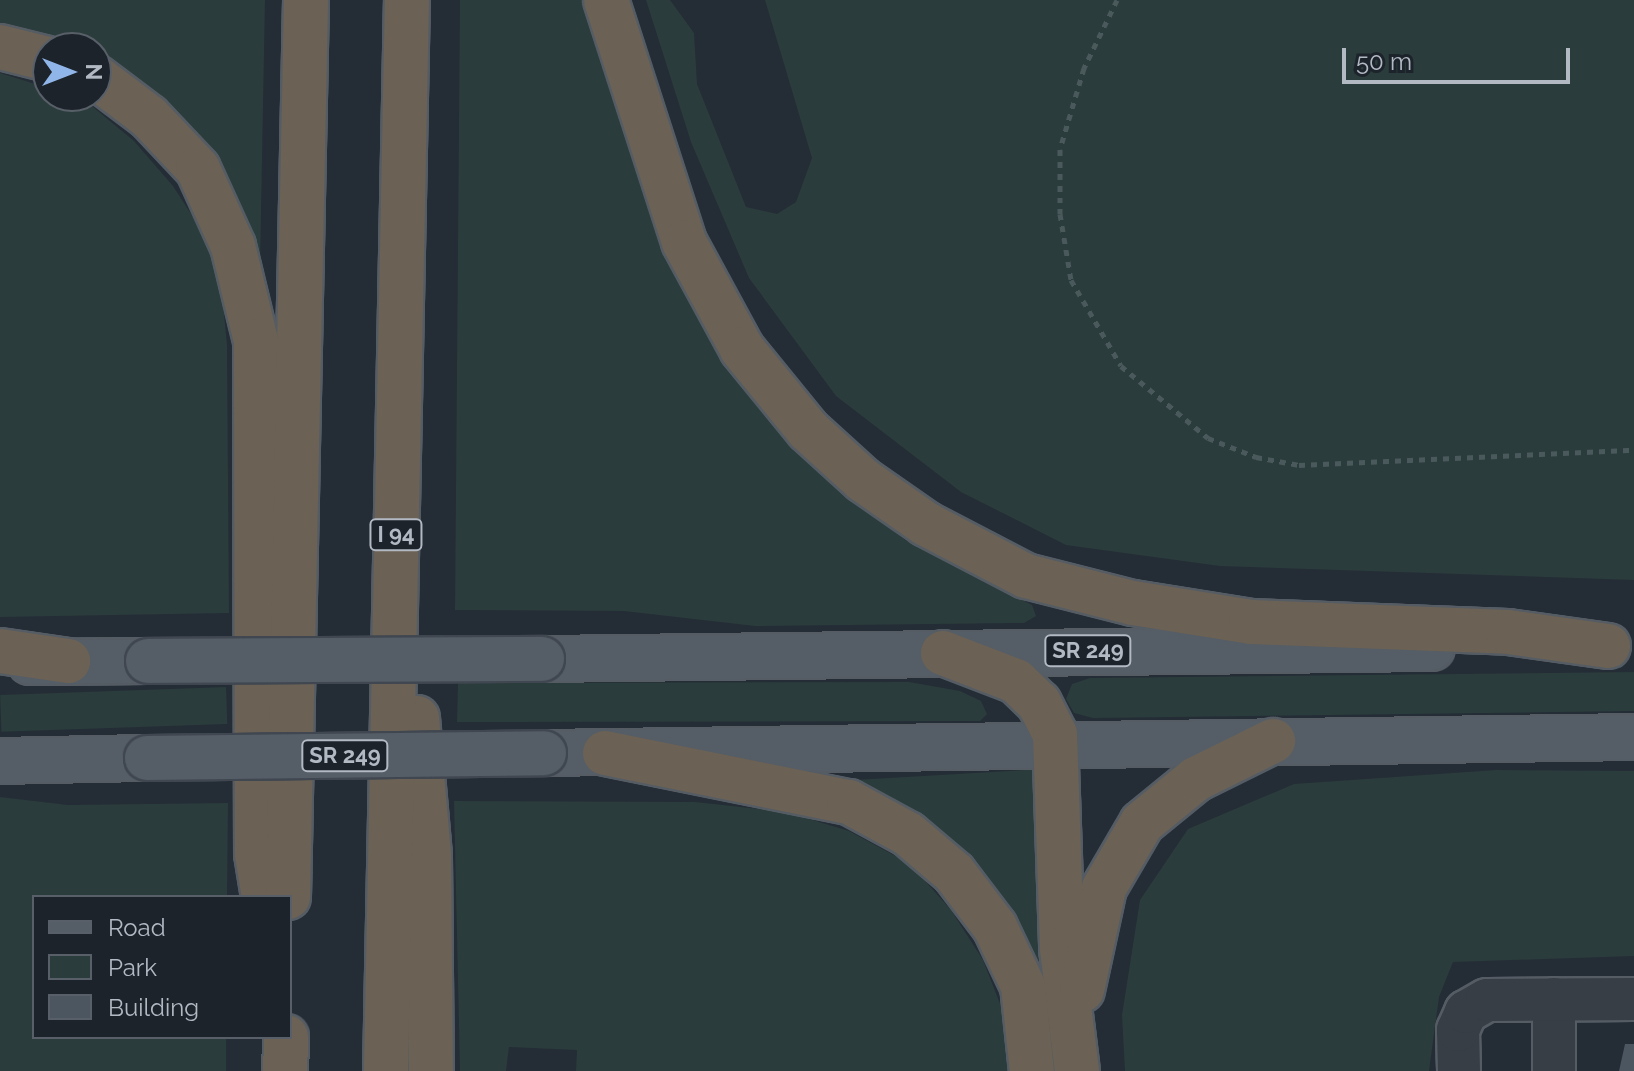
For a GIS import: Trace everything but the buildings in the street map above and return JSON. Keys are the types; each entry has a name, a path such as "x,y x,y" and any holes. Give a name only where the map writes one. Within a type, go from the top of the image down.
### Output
{"highway":[{"path":"288,895 306,0"},
{"name":"I 94","path":"386,1071 407,0"},
{"path":"606,0 684,242 742,349 808,430 863,480 926,524 1026,576 1133,603 1251,622 1508,632 1621,646"},
{"path":"0,47 32,55"},
{"path":"112,89 149,117 198,169 233,246 256,341 257,854 264,895"},
{"path":"397,490 429,856 431,1071"},
{"path":"0,651 68,661"},
{"path":"943,653 1022,686 1039,703 1058,744 1062,949 1076,1056"},
{"path":"1076,1056 1096,914 1128,842 1174,793 1273,741"},
{"path":"605,753 849,802 908,834 954,873 995,927 1023,986 1032,1071"}],"main road":[{"name":"SR 249","path":"0,662 1621,646"},
{"name":"SR 249","path":"0,761 1634,737"}],"lane":[{"path":"1554,999 1554,1071"},
{"path":"1459,1071 1458,1030 1466,1012 1487,1000 1634,999"}],"path":[{"path":"1117,0 1084,68 1060,149 1060,214 1071,280 1121,366 1208,438 1256,457 1299,465 1634,450"}],"green space":[{"path":"0,0 265,0 260,267 233,190 188,123 134,77 112,65 112,32 32,34 0,24"},
{"path":"460,0 590,0 650,215 703,322 761,411 827,478 905,540 1032,605 1036,616 1024,623 755,626 624,611 455,610"},
{"path":"646,0 670,0 694,33 697,84 746,207 777,214 796,202 812,158 765,0 1634,0 1634,580 1220,566 1066,545 961,492 836,396 749,278 691,142"},
{"path":"0,73 32,83 32,112 99,112 134,141 173,186 206,237 221,282 227,345 229,613 0,617"},
{"path":"1634,672 1634,711 1093,718 1074,713 1066,699 1072,684 1090,678"},
{"path":"909,682 960,691 981,701 987,714 980,721 457,722 458,683"},
{"path":"226,687 227,724 1,732 0,695"},
{"path":"1043,769 1049,1009 854,780"},
{"path":"1496,770 1634,771 1634,956 1453,962 1439,997 1429,1071 1125,1071 1122,1015 1140,900 1188,829 1294,784"},
{"path":"0,797 68,805 228,803 227,895 32,895 32,1039 226,1039 226,1071 0,1071"},
{"path":"454,801 695,802 786,812 849,831 910,864 951,910 983,960 1006,1019 1010,1071 576,1071 577,1050 509,1047 506,1071 460,1071"}]}
